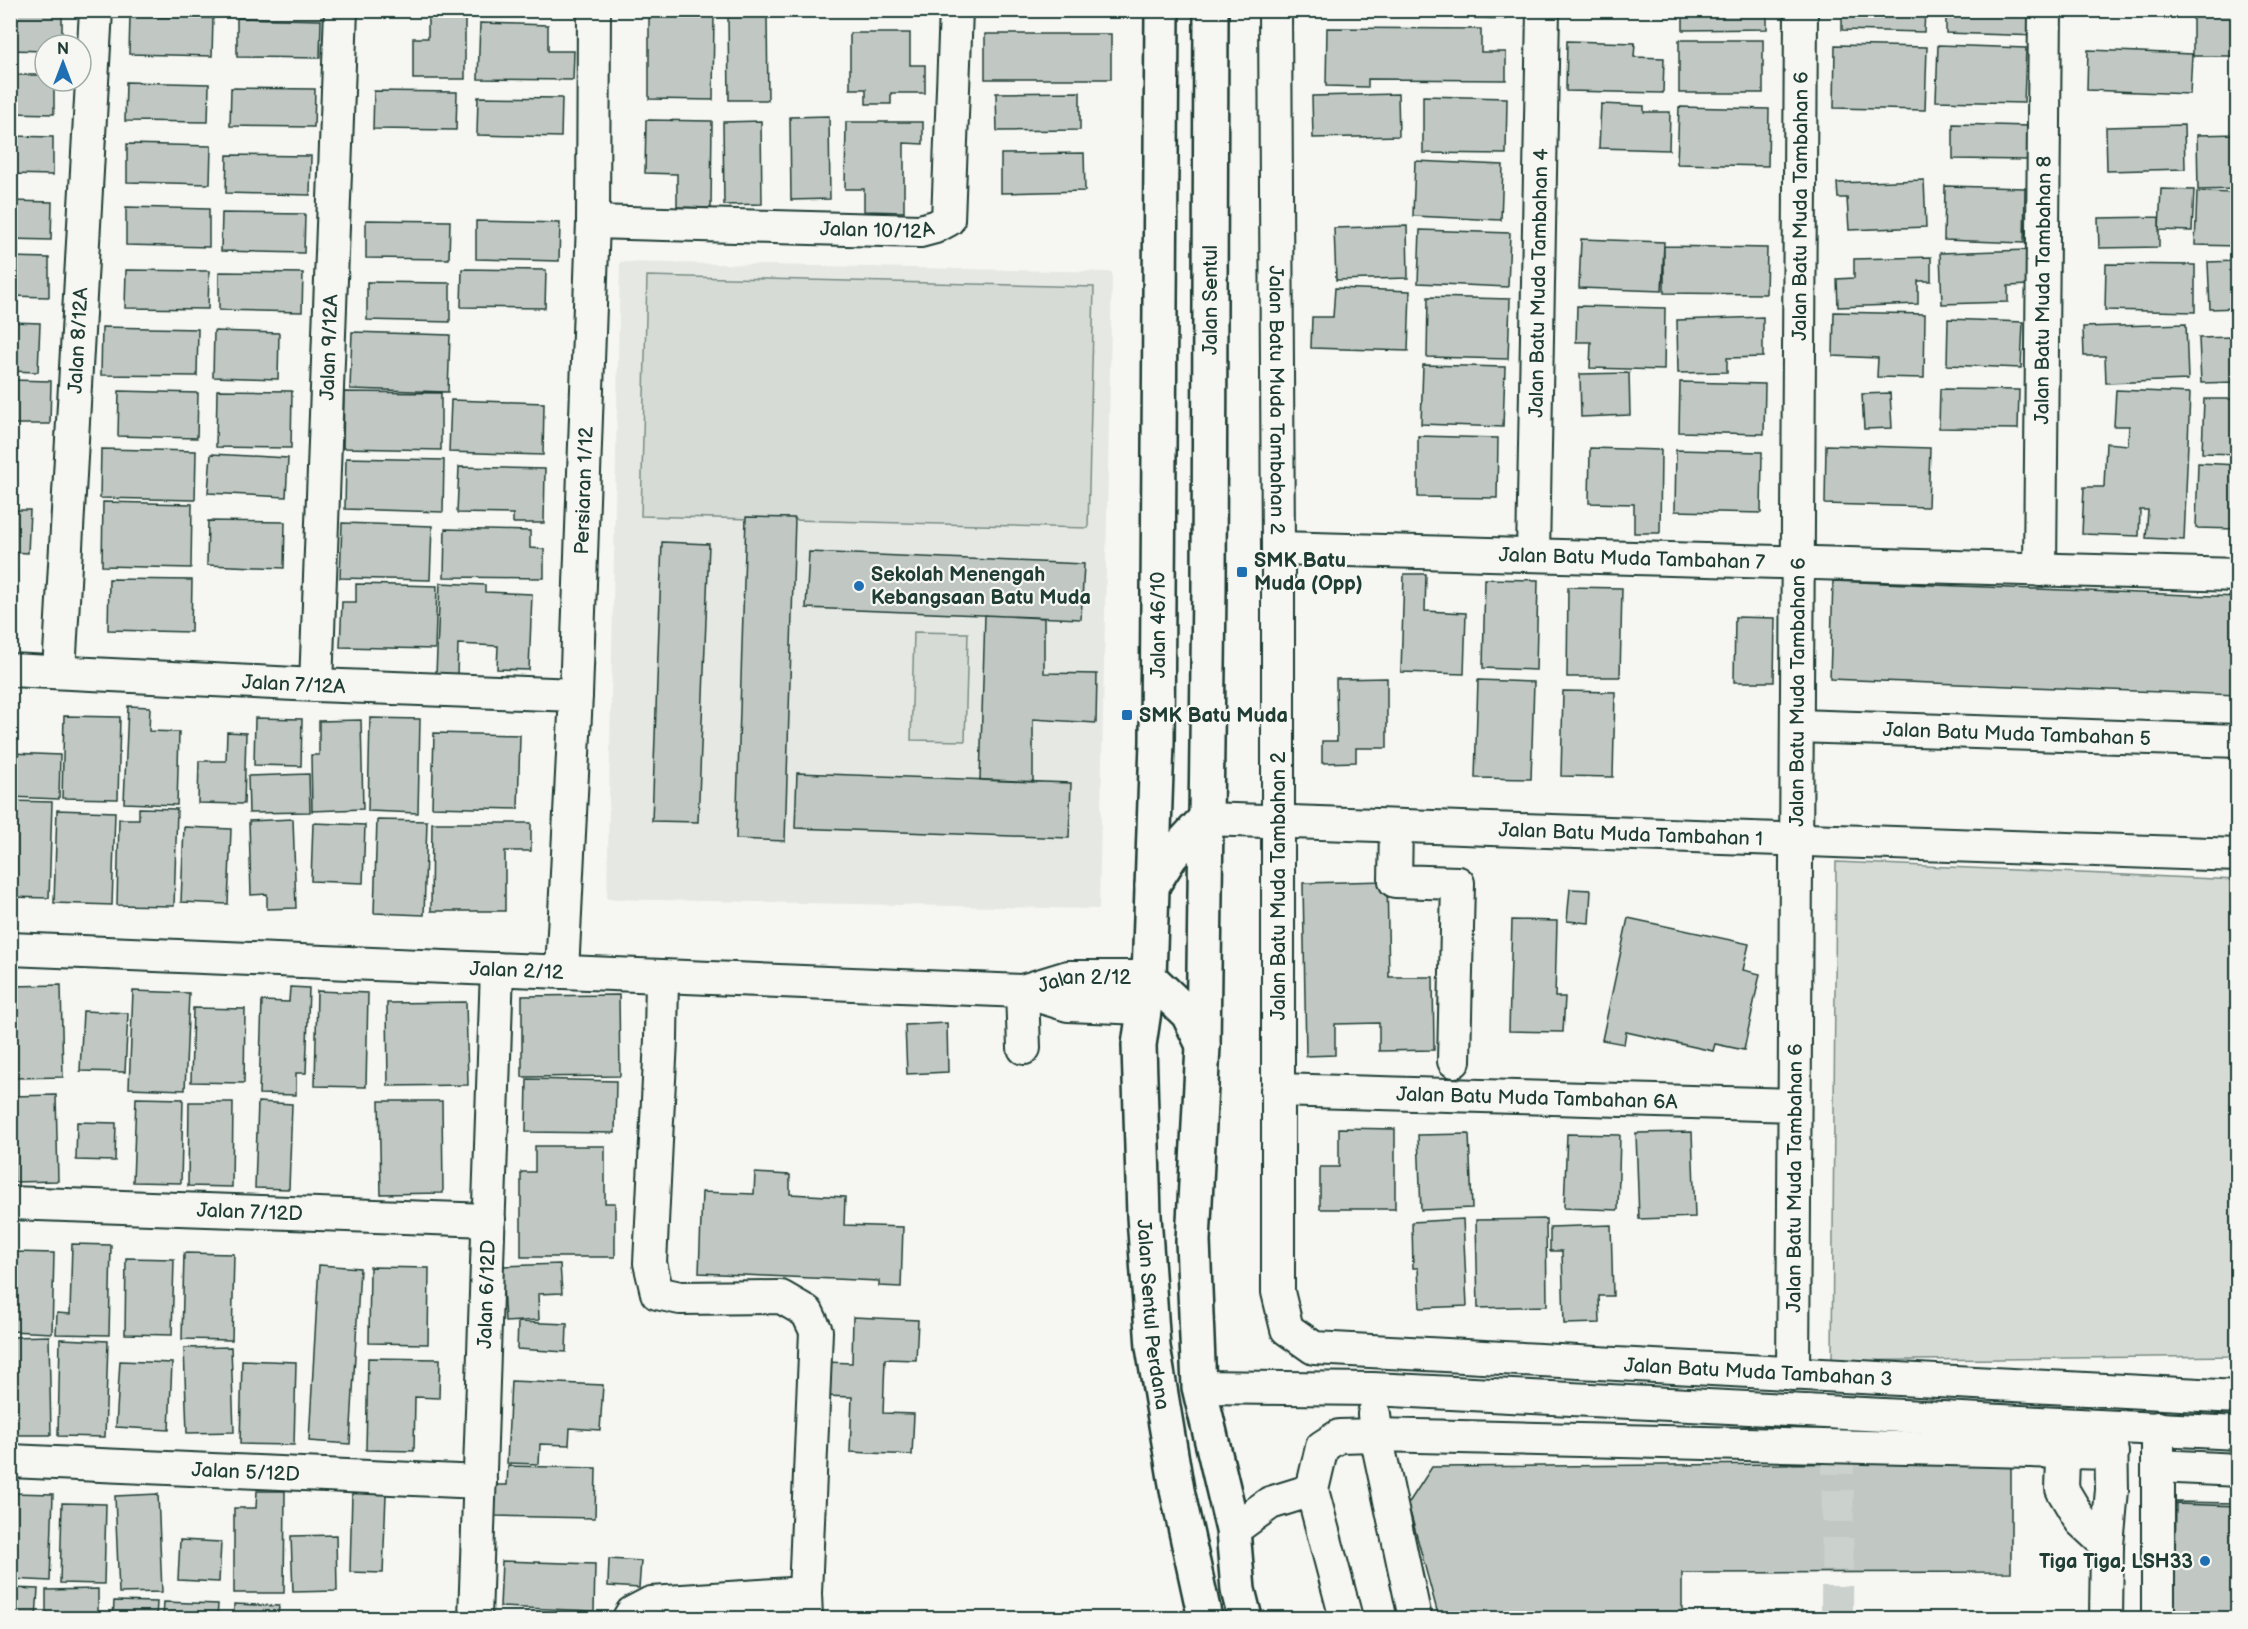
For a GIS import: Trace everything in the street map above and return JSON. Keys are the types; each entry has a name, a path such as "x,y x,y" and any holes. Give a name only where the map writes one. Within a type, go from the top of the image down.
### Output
{"main road":[{"name":"Jalan 46/10","path":"1154,993 1152,886 1157,742 1162,10"},
{"name":"Jalan Sentul","path":"1205,819 1209,590 1211,10"},
{"path":"1157,742 1205,819 1203,1046"},
{"path":"1152,886 1172,856 1205,819"},
{"path":"1154,993 1189,977 1204,949"},
{"path":"1154,993 1188,1014 1203,1046"},
{"name":"Jalan Sentul Perdana","path":"1154,993 1139,1045 1144,1216 1153,1347 1177,1490 1205,1618"},
{"name":"Jalan Sentul Perdana","path":"1203,1046 1193,1241 1199,1388 1233,1530 1238,1590 1245,1618"}],"street":[{"name":"Jalan 8/12A","path":"59,672 96,10"},
{"name":"Jalan 9/12A","path":"316,685 341,10"},
{"name":"Persiaran 1/12","path":"562,972 576,695 593,222 594,10"},
{"name":"Jalan 10/12A","path":"593,222 920,231 935,227 948,219 956,10"},
{"name":"Jalan Batu Muda Tambahan 2","path":"1275,10 1278,1292 1287,1329"},
{"name":"Jalan Batu Muda Tambahan 4","path":"1533,555 1543,10"},
{"name":"Jalan Batu Muda Tambahan 6","path":"1793,1374 1801,10"},
{"name":"Jalan Batu Muda Tambahan 8","path":"2040,570 2045,10"},
{"name":"Jalan Batu Muda Tambahan 7","path":"1278,548 2238,575"},
{"name":"Jalan 7/12A","path":"10,670 576,695"},
{"name":"Jalan Batu Muda Tambahan 5","path":"1797,726 2238,741"},
{"name":"Jalan Batu Muda Tambahan 1","path":"1205,819 2238,855"},
{"path":"1396,826 1395,881 1458,883 1454,1061"},
{"name":"Jalan 2/12","path":"10,949 1022,991 1068,977 1154,993"},
{"name":"Jalan 6/12D","path":"475,1618 497,969"},
{"path":"628,1618 632,1613 651,1603 805,1606 816,1331 807,1312 781,1297 680,1298 657,1293 650,1263 662,1039 662,977"},
{"path":"1022,991 1024,1048"},
{"name":"Jalan Batu Muda Tambahan 6A","path":"1277,1090 1794,1105"},
{"name":"Jalan 7/12D","path":"10,1203 489,1220"},
{"name":"Jalan Batu Muda Tambahan 3","path":"1287,1329 1314,1348 2238,1397"},
{"path":"1199,1388 1373,1389 1794,1410 2064,1437 2112,1439 2158,1428 2238,1433"},
{"path":"1373,1389 1376,1435 1415,1618"},
{"path":"1792,1445 1794,1410"},
{"path":"2158,1428 2158,1618"},
{"path":"1347,1618 1312,1490 1322,1447 1339,1436 1792,1445 2064,1437"},
{"path":"2064,1437 2062,1489 2081,1521 2107,1545"},
{"path":"2106,1618 2112,1439"},
{"name":"Jalan 5/12D","path":"10,1461 480,1482"},
{"path":"2158,1466 2238,1470"},
{"path":"1233,1530 1270,1503 1312,1490"}],"shaded area":[{"name":"Sekolah Menengah Kebangsaan Batu Muda","path":"620,262 1112,272 1099,909 607,899"},
{"path":"647,276 1094,287 1088,528 641,516"},
{"path":"914,632 968,633 965,741 911,740"},
{"path":"1836,862 2237,880 2237,1356 1832,1361"}],"building":[{"path":"428,10 465,10 465,79 413,79 413,38 428,38"},
{"path":"649,10 714,10 713,100 649,99"},
{"path":"984,10 1067,10 1068,13 984,15"},
{"path":"1126,10 1126,13 1077,11"},
{"path":"1425,10 1505,10 1505,19 1424,16"},
{"path":"1683,10 1767,10 1767,29 1683,30"},
{"path":"1842,10 1925,10 1924,32 1842,30"},
{"path":"1946,10 2041,10 2041,36 1946,33"},
{"path":"2193,10 2238,10 2238,56 2193,56"},
{"path":"10,12 62,13 62,33 33,33 33,51 10,50"},
{"path":"130,16 213,18 212,56 129,54"},
{"path":"728,17 767,17 768,100 729,100"},
{"path":"237,18 321,20 320,58 237,57"},
{"path":"480,23 548,25 548,51 574,51 573,80 478,79"},
{"path":"1327,28 1481,29 1481,52 1506,52 1506,80 1368,79 1368,87 1326,86"},
{"path":"850,33 910,33 910,65 925,65 925,93 891,93 891,104 866,104 866,89 850,89"},
{"path":"985,34 1111,34 1111,79 985,79"},
{"path":"1679,40 1763,40 1763,93 1679,93"},
{"path":"1567,41 1635,43 1634,57 1664,58 1663,93 1566,91"},
{"path":"1835,45 1927,47 1925,110 1834,108"},
{"path":"1938,45 2026,48 2024,103 1936,101"},
{"path":"2088,50 2192,54 2190,94 2087,90"},
{"path":"10,75 33,75 33,93 54,93 54,114 10,113"},
{"path":"126,82 209,84 208,122 125,121"},
{"path":"231,88 315,89 314,127 230,126"},
{"path":"374,91 457,92 456,130 373,129"},
{"path":"1080,92 1080,130 997,131 996,93"},
{"path":"1398,94 1399,136 1313,138 1312,96"},
{"path":"1423,96 1507,98 1506,154 1423,153"},
{"path":"478,97 562,98 561,137 477,135"},
{"path":"1601,104 1644,106 1644,112 1670,112 1669,150 1599,148"},
{"path":"1679,107 1769,109 1768,166 1677,164"},
{"path":"829,116 830,199 791,200 790,117"},
{"path":"646,120 712,121 711,208 677,207 677,174 645,173"},
{"path":"761,121 762,204 724,205 723,122"},
{"path":"846,122 923,122 923,144 904,143 904,212 864,211 864,189 845,189"},
{"path":"1953,124 2029,126 2028,160 1953,159"},
{"path":"2184,125 2185,169 2107,171 2106,127"},
{"path":"2238,134 2238,189 2198,190 2197,135"},
{"path":"10,136 53,137 53,175 10,174"},
{"path":"127,144 211,146 210,184 127,182"},
{"path":"1084,153 1085,191 1001,193 1001,154"},
{"path":"227,155 311,156 310,195 226,193"},
{"path":"1415,161 1503,165 1501,220 1413,216"},
{"path":"1924,180 1926,227 1849,230 1847,198 1838,198 1837,183"},
{"path":"1945,186 2025,188 2024,243 1944,240"},
{"path":"2161,189 2194,190 2192,231 2159,230"},
{"path":"2197,192 2238,193 2238,246 2195,245"},
{"path":"10,201 52,202 51,240 10,239"},
{"path":"126,207 209,209 209,247 126,245"},
{"path":"222,213 305,214 304,253 221,251"},
{"path":"2159,217 2159,247 2099,248 2098,218"},
{"path":"366,220 450,221 449,259 366,258"},
{"path":"476,221 560,223 559,261 476,259"},
{"path":"1407,226 1408,278 1336,280 1334,228"},
{"path":"1420,230 1510,233 1508,287 1418,283"},
{"path":"1581,239 1664,242 1662,291 1579,288"},
{"path":"1664,246 1767,248 1766,294 1664,293"},
{"path":"2028,250 2029,285 2008,286 2008,302 1942,304 1940,253"},
{"path":"10,257 49,258 49,297 10,296"},
{"path":"1931,257 1931,281 1918,281 1918,304 1838,307 1837,279 1854,278 1854,259"},
{"path":"2238,261 2238,308 2210,309 2208,262"},
{"path":"2106,264 2195,265 2195,312 2105,310"},
{"path":"462,269 546,270 545,308 461,307"},
{"path":"126,270 209,271 208,309 125,308"},
{"path":"219,272 303,273 302,312 219,310"},
{"path":"367,282 450,283 450,322 367,320"},
{"path":"1335,288 1410,291 1408,351 1311,348 1312,317 1333,317"},
{"path":"1428,297 1510,299 1508,359 1427,357"},
{"path":"1577,306 1665,308 1664,370 1590,368 1591,342 1576,342"},
{"path":"1834,312 1925,314 1924,378 1877,377 1878,358 1833,356"},
{"path":"1763,317 1763,357 1727,358 1727,372 1678,373 1677,320"},
{"path":"1948,319 2023,322 2021,368 1947,365"},
{"path":"10,322 40,323 38,372 10,371"},
{"path":"2186,324 2188,380 2106,383 2105,356 2084,356 2083,327"},
{"path":"102,327 198,329 197,376 101,375"},
{"path":"214,331 279,333 278,379 213,377"},
{"path":"352,332 450,335 448,392 350,389"},
{"path":"2232,337 2233,351 2238,351 2238,382 2201,383 2199,338"},
{"path":"1423,365 1505,367 1503,427 1421,424"},
{"path":"1629,373 1630,415 1581,417 1580,374"},
{"path":"10,380 51,381 50,424 10,424"},
{"path":"1680,382 1765,384 1764,434 1679,432"},
{"path":"1940,389 2019,390 2018,429 1939,428"},
{"path":"217,390 292,391 291,448 216,447"},
{"path":"2116,390 2190,393 2184,540 2146,538 2148,510 2140,510 2139,536 2082,534 2084,487 2104,487 2106,443 2128,445 2129,426 2114,426"},
{"path":"119,391 198,393 197,438 118,436"},
{"path":"344,392 441,393 441,450 343,448"},
{"path":"1890,393 1892,428 1864,429 1862,394"},
{"path":"2204,399 2238,399 2238,454 2202,453"},
{"path":"451,400 544,403 543,455 449,452"},
{"path":"1418,436 1498,438 1497,498 1418,497"},
{"path":"1826,445 1930,448 1928,507 1825,504"},
{"path":"1590,448 1661,450 1660,533 1634,533 1634,504 1589,503"},
{"path":"101,449 196,451 195,500 100,498"},
{"path":"1676,450 1762,452 1761,513 1675,511"},
{"path":"211,454 288,458 286,497 208,493"},
{"path":"346,458 444,460 443,512 345,509"},
{"path":"2198,463 2238,465 2238,529 2196,528"},
{"path":"459,467 545,469 544,523 513,523 513,514 457,513"},
{"path":"103,502 192,504 191,568 102,566"},
{"path":"10,510 30,510 28,553 10,552"},
{"path":"746,517 795,518 785,841 736,839"},
{"path":"208,521 285,522 284,568 207,565"},
{"path":"342,523 432,526 430,580 340,578"},
{"path":"445,529 530,531 530,548 544,549 544,578 444,577"},
{"path":"662,542 709,544 698,822 652,821"},
{"path":"809,552 1084,564 1081,619 806,608"},
{"path":"10,573 16,573 14,647 10,647"},
{"path":"1404,574 1426,574 1425,611 1466,613 1464,674 1401,672"},
{"path":"109,579 192,580 191,632 108,630"},
{"path":"1485,579 1538,580 1536,670 1483,668"},
{"path":"1833,581 2238,597 2238,695 1830,679"},
{"path":"440,583 485,585 485,592 532,594 529,670 497,669 498,646 458,644 457,675 436,674"},
{"path":"356,584 437,586 435,649 340,647 342,602 356,602"},
{"path":"1568,587 1622,588 1620,677 1567,677"},
{"path":"985,615 1044,618 1044,673 1097,674 1096,723 1033,719 1033,782 980,780"},
{"path":"1735,617 1775,618 1774,682 1734,682"},
{"path":"1387,678 1387,748 1356,748 1356,762 1322,763 1322,741 1337,741 1336,679"},
{"path":"1478,680 1534,682 1531,779 1475,778"},
{"path":"1563,691 1615,692 1613,777 1561,776"},
{"path":"128,706 150,707 149,731 179,732 177,805 124,803"},
{"path":"64,716 120,717 118,799 62,798"},
{"path":"255,718 302,719 301,766 254,765"},
{"path":"370,718 420,719 418,813 368,811"},
{"path":"361,720 363,809 312,811 311,755 319,755 319,721"},
{"path":"227,732 246,733 244,804 198,803 199,761 226,761"},
{"path":"434,733 520,735 518,809 432,807"},
{"path":"10,753 60,755 59,799 10,797"},
{"path":"797,773 1071,783 1069,838 795,828"},
{"path":"309,774 310,812 249,813 248,776"},
{"path":"10,801 52,802 49,898 10,897"},
{"path":"139,808 177,809 174,906 117,905 119,819 139,819"},
{"path":"57,810 115,812 112,905 54,903"},
{"path":"293,819 296,908 267,909 267,894 251,895 249,821"},
{"path":"377,820 427,821 424,915 374,913"},
{"path":"313,823 365,825 363,883 311,881"},
{"path":"432,823 531,823 531,851 505,851 505,911 431,911"},
{"path":"184,827 231,829 228,904 181,902"},
{"path":"1387,881 1389,977 1433,977 1434,1050 1379,1051 1379,1023 1335,1024 1335,1055 1306,1056 1303,883"},
{"path":"1570,889 1591,890 1589,923 1567,921"},
{"path":"1628,918 1749,944 1743,970 1760,974 1744,1050 1715,1044 1713,1051 1626,1032 1624,1044 1602,1040"},
{"path":"1512,920 1557,921 1555,997 1565,997 1563,1032 1509,1031"},
{"path":"61,985 63,1077 15,1078 13,986"},
{"path":"290,987 309,988 306,1073 296,1073 296,1095 259,1094 262,1001 289,1002"},
{"path":"133,991 189,993 185,1090 129,1088"},
{"path":"317,991 368,993 366,1087 315,1086"},
{"path":"619,995 620,1076 522,1077 522,996"},
{"path":"466,1002 468,1085 388,1086 387,1003"},
{"path":"193,1008 245,1009 244,1083 191,1082"},
{"path":"83,1011 128,1013 125,1072 80,1071"},
{"path":"947,1023 948,1072 907,1074 905,1025"},
{"path":"527,1079 616,1081 615,1133 526,1132"},
{"path":"56,1095 58,1181 14,1182 12,1096"},
{"path":"136,1098 183,1099 181,1183 133,1182"},
{"path":"379,1101 442,1101 443,1193 381,1194"},
{"path":"189,1102 233,1102 232,1187 188,1186"},
{"path":"258,1102 292,1104 289,1189 255,1188"},
{"path":"77,1122 116,1123 115,1161 76,1160"},
{"path":"1339,1128 1395,1129 1395,1209 1320,1209 1320,1167 1339,1167"},
{"path":"1692,1132 1695,1217 1639,1219 1636,1133"},
{"path":"1469,1134 1472,1208 1421,1210 1418,1135"},
{"path":"1567,1134 1620,1135 1618,1210 1564,1208"},
{"path":"535,1146 605,1146 605,1203 615,1203 615,1257 521,1257 521,1172 535,1172"},
{"path":"755,1173 790,1175 790,1194 845,1197 844,1225 903,1227 901,1287 879,1286 879,1281 699,1273 702,1192 754,1194"},
{"path":"1463,1219 1467,1306 1420,1308 1418,1268 1413,1268 1412,1222"},
{"path":"1546,1219 1547,1306 1478,1308 1476,1220"},
{"path":"1611,1225 1613,1296 1599,1296 1600,1323 1564,1324 1562,1251 1550,1251 1550,1227"},
{"path":"72,1244 111,1245 109,1335 56,1334 57,1313 70,1314"},
{"path":"13,1252 54,1253 52,1333 10,1331"},
{"path":"184,1253 234,1254 232,1340 182,1339"},
{"path":"126,1258 174,1259 172,1335 125,1334"},
{"path":"560,1264 562,1293 538,1294 539,1320 505,1322 502,1266"},
{"path":"319,1265 360,1268 350,1444 309,1441"},
{"path":"370,1267 429,1268 428,1344 369,1343"},
{"path":"853,1317 918,1320 916,1360 885,1359 883,1413 914,1414 912,1455 850,1452 852,1397 824,1396 825,1362 852,1363"},
{"path":"518,1322 567,1324 566,1352 517,1349"},
{"path":"49,1336 51,1435 10,1435 10,1337"},
{"path":"60,1339 108,1341 105,1437 58,1436"},
{"path":"231,1347 234,1432 187,1433 184,1348"},
{"path":"368,1358 440,1359 439,1398 415,1397 414,1451 366,1450"},
{"path":"242,1360 296,1362 294,1445 240,1444"},
{"path":"120,1361 172,1363 169,1430 116,1427"},
{"path":"511,1381 603,1385 600,1430 570,1428 569,1445 540,1444 539,1464 507,1463"},
{"path":"2011,1462 2011,1572 1682,1573 1682,1618 1439,1618 1408,1504 1432,1467"},
{"path":"508,1466 596,1468 595,1518 494,1516 495,1485 507,1485"},
{"path":"257,1491 285,1491 284,1593 234,1593 234,1508 256,1508"},
{"path":"10,1493 53,1494 50,1581 10,1579"},
{"path":"352,1493 386,1494 383,1573 350,1572"},
{"path":"158,1494 162,1592 119,1593 115,1496"},
{"name":"Tiga Tiga, LSH33","path":"2173,1502 2238,1503 2238,1618 2171,1618"},
{"path":"62,1503 106,1504 104,1584 60,1583"},
{"name":"Tiga Tiga, LSH33","path":"2176,1504 2238,1506 2238,1618 2174,1618"},
{"path":"336,1535 337,1591 293,1592 291,1536"},
{"path":"180,1540 221,1542 219,1582 178,1580"},
{"path":"609,1559 641,1561 639,1588 608,1586"},
{"path":"502,1561 595,1564 594,1611 500,1607"},
{"path":"10,1588 38,1589 36,1618 10,1618"},
{"path":"98,1589 98,1618 46,1618 46,1590"},
{"path":"114,1601 157,1602 156,1618 113,1618"},
{"path":"164,1602 218,1604 217,1618 163,1618"},
{"path":"234,1604 279,1606 278,1618 234,1618"},
{"path":"294,1613 334,1614 334,1618 294,1618"},
{"path":"357,1616 390,1617 390,1618 357,1618"}],"tunnel":[{"path":"1837,1618 1838,1446"}],"place":[{"name":"SMK Batu Muda (Opp)","path":"1242,572"},
{"name":"Sekolah Menengah Kebangsaan Batu Muda","path":"859,586"},
{"name":"SMK Batu Muda","path":"1127,715"},
{"name":"Tiga Tiga, LSH33","path":"2205,1561"}]}
